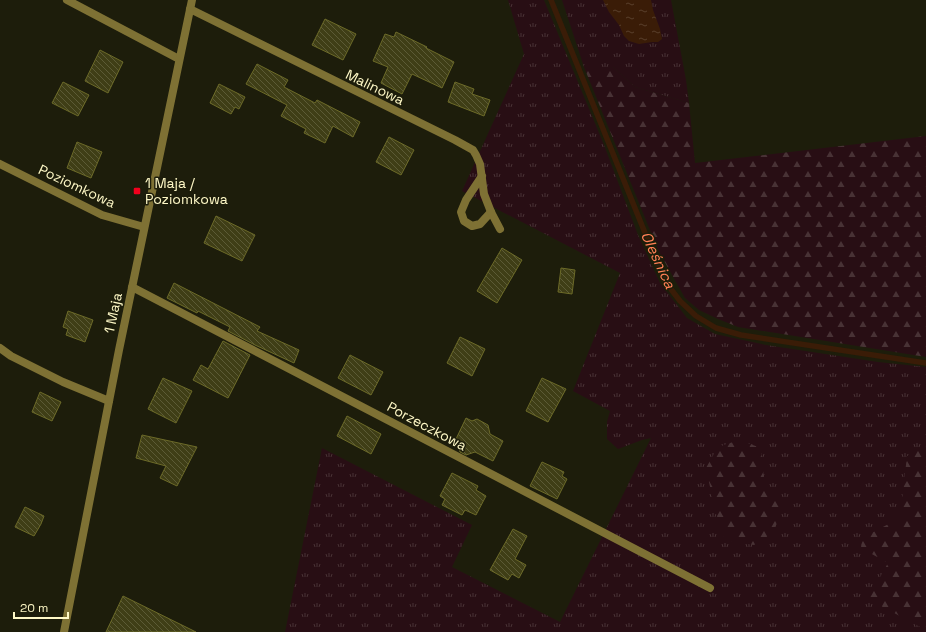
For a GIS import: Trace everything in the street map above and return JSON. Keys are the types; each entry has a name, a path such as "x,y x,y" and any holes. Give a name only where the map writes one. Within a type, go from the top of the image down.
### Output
{"street":[{"path":"67,0 179,59"},
{"name":"1 Maja","path":"64,632 144,227 192,0"},
{"name":"Malinowa","path":"190,9 473,150 480,164 484,194 490,212 500,229"},
{"name":"Poziomkowa","path":"0,164 102,215 144,227"},
{"path":"482,176 466,200 461,212 464,221 472,226 480,224 490,212"},
{"name":"Porzeczkowa","path":"132,287 710,588"},
{"path":"0,348 11,356 63,382 109,401"}],"green space":[{"path":"508,0 544,0 604,145 638,235 660,283 687,318 715,334 766,345 878,362 926,367 926,632 285,632 322,448 472,525 452,567 560,622 651,438 618,449 607,439 607,422 610,411 573,391 620,273 462,191 524,54"},
{"path":"562,0 671,0 689,103 635,87 613,67 584,67"},
{"path":"584,67 613,67 635,87 689,103 695,163 926,136 926,357 738,327 699,310 685,298 658,250"},
{"path":"739,440 761,448 765,490 780,502 780,517 771,534 754,545 725,540 715,510 706,468 718,447"},
{"path":"926,446 926,630 868,599 888,563 861,548 862,538 900,518 907,456"}],"water":[{"path":"603,0 651,0 662,39 658,42 639,44 629,41 624,36 619,25 609,12"}],"building":[{"path":"325,19 356,34 343,60 312,45"},
{"path":"396,32 454,62 442,88 412,74 402,94 381,83 388,67 373,61 385,34 394,37"},
{"path":"100,50 123,62 108,93 85,81"},
{"path":"257,64 288,80 284,87 315,103 317,100 360,122 353,137 333,126 325,143 304,133 306,129 281,116 287,105 246,84"},
{"path":"63,82 89,95 78,116 52,103"},
{"path":"455,82 474,89 472,94 490,100 484,116 448,102"},
{"path":"219,84 245,97 239,109 235,107 231,114 210,103"},
{"path":"389,137 414,150 401,175 376,162"},
{"path":"77,142 102,152 91,178 67,168"},
{"path":"216,216 255,235 242,261 204,243"},
{"path":"502,248 522,260 497,303 477,291"},
{"path":"561,268 575,270 572,294 558,292"},
{"path":"174,283 260,327 257,331 299,350 294,363 228,331 230,327 167,298"},
{"path":"68,311 93,320 85,342 66,335 68,329 63,327"},
{"path":"460,337 485,349 472,376 447,363"},
{"path":"223,341 250,355 228,398 193,380 201,365 208,369"},
{"path":"350,355 383,372 371,395 338,378"},
{"path":"163,378 192,391 176,423 148,409"},
{"path":"542,378 566,389 548,422 526,411"},
{"path":"40,392 61,402 52,421 32,412"},
{"path":"347,416 381,434 371,454 337,436"},
{"path":"466,418 472,421 477,419 488,425 490,434 503,441 493,461 475,452 466,455 460,452 456,439"},
{"path":"142,435 197,447 177,486 160,478 166,466 136,458"},
{"path":"542,462 564,472 562,476 567,479 557,499 530,486"},
{"path":"452,473 478,486 476,490 486,496 476,515 465,510 462,515 442,505 445,499 440,496"},
{"path":"25,507 44,516 34,536 15,527"},
{"path":"513,529 527,536 515,559 526,565 519,578 512,574 508,580 490,570"},
{"path":"123,596 196,632 106,632"}],"waterway":[{"name":"Oleśnica","path":"551,0 664,280 680,301 696,316 716,328 741,335 926,363"}],"place":[{"name":"1 Maja / Poziomkowa","path":"137,191"}]}
